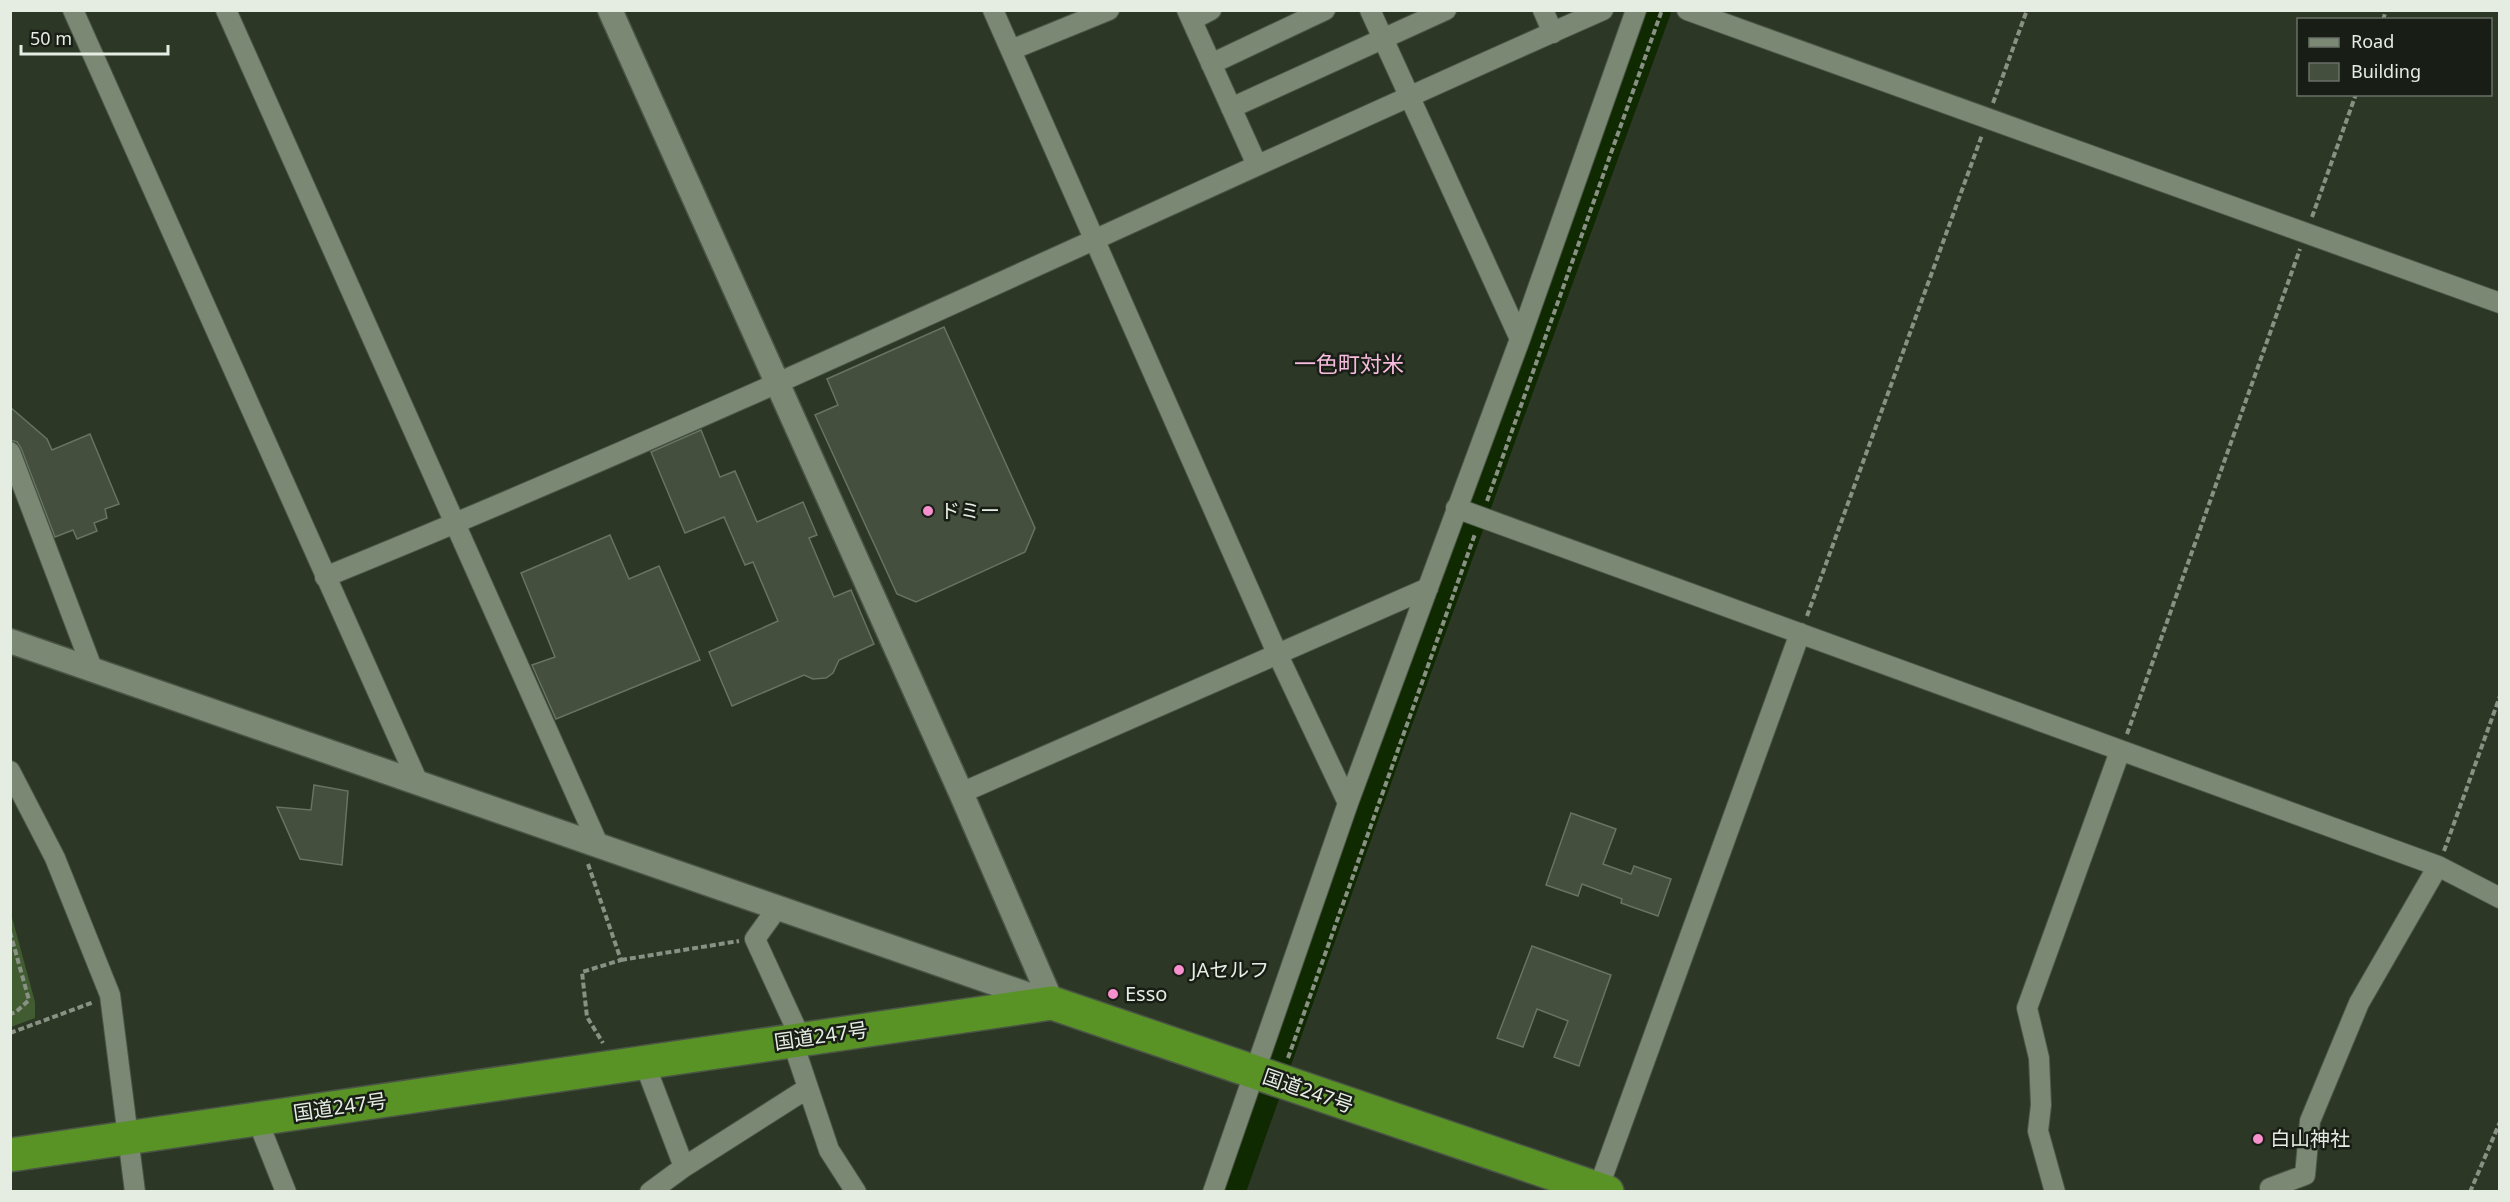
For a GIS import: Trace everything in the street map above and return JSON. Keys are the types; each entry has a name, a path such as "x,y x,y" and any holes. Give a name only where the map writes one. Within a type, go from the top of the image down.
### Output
{"highway":[{"name":"国道247号","path":"10,1155 1052,1003 1601,1190"}],"street":[{"path":"73,10 417,780"},
{"path":"226,10 457,523 588,841"},
{"path":"610,10 961,793 1052,1003"},
{"path":"993,10 1277,653 1348,803"},
{"path":"1011,50 1109,10"},
{"path":"1212,10 1189,15 1257,165"},
{"path":"1211,64 1325,10"},
{"path":"1370,10 1520,339"},
{"path":"1231,108 1446,10"},
{"path":"1543,10 1553,33"},
{"path":"325,577 457,523 776,384 1603,10"},
{"path":"1213,1191 1268,1077 1348,803 1520,339 1636,10"},
{"path":"1687,10 2499,303"},
{"path":"10,452 92,668"},
{"path":"1456,508 2438,866 2499,898"},
{"path":"961,793 1428,588"},
{"path":"1601,1190 1800,633"},
{"path":"10,641 417,780 1052,1003"},
{"path":"2055,1191 2038,1131 2041,1105 2039,1058 2027,1008 2120,751"},
{"path":"10,771 55,858 110,995 135,1191"},
{"path":"2271,1191 2270,1188 2305,1175 2310,1121 2359,1003 2438,866"},
{"path":"778,907 755,939 797,1040 808,1088 829,1150 856,1191"},
{"path":"644,1062 684,1167"},
{"path":"650,1191 808,1088"},
{"path":"257,1119 286,1191"}],"path":[{"path":"1268,1077 1481,519 1662,10"},
{"path":"1800,633 2027,10"},
{"path":"2120,751 2355,96"},
{"path":"2438,866 2499,696"},
{"path":"588,841 621,960"},
{"path":"10,932 29,1000 16,1012 10,1014"},
{"path":"603,1044 587,1017 582,972 621,960 755,939"},
{"path":"10,1033 110,995"},
{"path":"2470,1191 2499,1122"}],"shaded area":[{"path":"10,910 35,1002 35,1018 11,1027"},
{"path":"1257,1091 1271,1094 1235,1191 1221,1192"}],"building":[{"path":"944,327 1035,528 1025,552 916,602 897,594 815,415 838,405 827,379"},
{"path":"10,407 47,439 52,450 90,434 119,504 105,509 107,518 94,523 97,531 77,539 73,530 55,537 21,448 17,442 10,440"},
{"path":"701,430 720,477 735,471 757,522 803,502 817,535 809,538 834,597 851,590 874,644 839,660 833,673 826,678 813,679 804,675 732,706 709,652 778,621 753,562 745,565 724,517 685,533 651,452"},
{"path":"610,535 629,579 659,566 700,660 556,719 532,665 555,657 521,573"},
{"path":"314,785 348,791 342,865 300,859 277,807 311,810"},
{"path":"1571,813 1616,829 1603,864 1631,874 1634,866 1671,879 1658,916 1621,903 1622,899 1582,884 1578,896 1546,885"},
{"path":"1532,946 1611,975 1579,1066 1554,1057 1568,1021 1537,1009 1523,1047 1497,1038"}],"waterway":[{"path":"1228,1192 1387,744 1654,10"}],"place":[{"name":"ドミー","path":"928,511"},
{"name":"JAセルフ","path":"1179,970"},
{"name":"Esso","path":"1113,994"},
{"name":"白山神社","path":"2258,1139"}],"district":[{"name":"一色町対米","path":"1349,364"}]}
